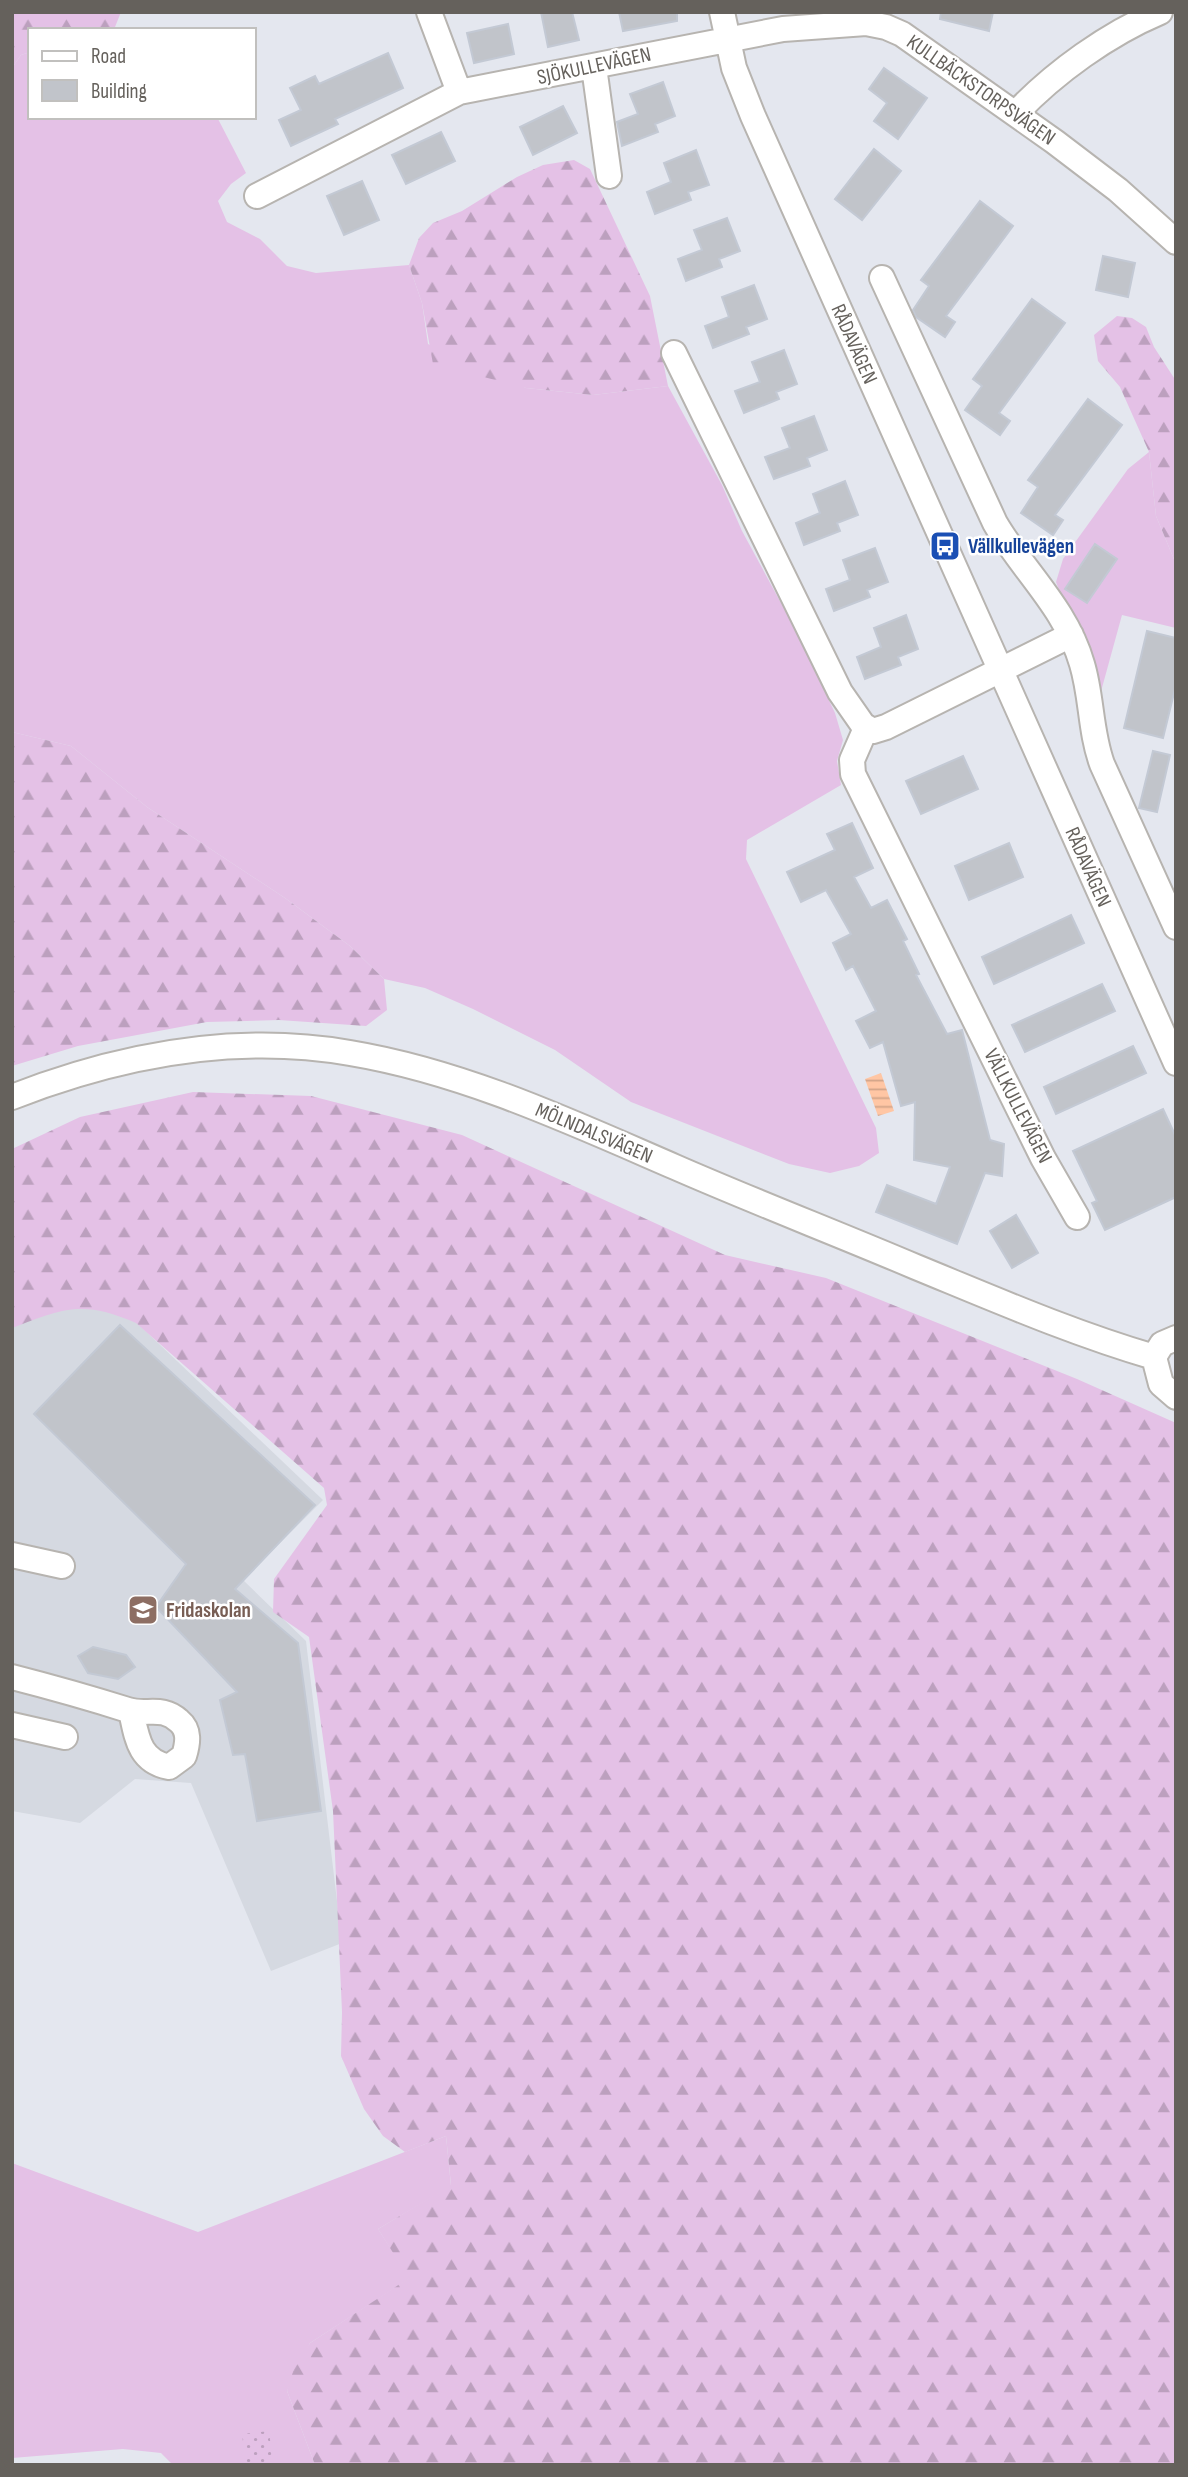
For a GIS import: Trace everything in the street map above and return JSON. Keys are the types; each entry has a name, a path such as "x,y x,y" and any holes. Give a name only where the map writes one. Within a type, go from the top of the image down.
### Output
{"street":[{"path":"429,12 459,92"},
{"name":"RÅDAVÄGEN","path":"722,12 734,68 753,116 1176,1063"},
{"path":"1016,113 1037,91 1063,71 1142,20 1160,12"},
{"name":"KULLBÄCKSTORPSVÄGEN","path":"727,38 889,20 902,34 1016,113 1172,231"},
{"name":"SJÖKULLEVÄGEN","path":"257,196 459,92 594,67 727,38"},
{"path":"594,67 609,176"},
{"path":"882,278 995,523 1010,548 1055,604 1071,635 1083,665 1094,741 1102,764 1176,927"},
{"path":"674,354 840,692 866,728 873,731 886,727 1071,635"},
{"name":"VÄLLKULLEVÄGEN","path":"866,728 852,760 853,774 1043,1158 1077,1217"},
{"name":"MÖLNDALSVÄGEN","path":"12,1097 63,1077 111,1064 202,1048 304,1048 349,1052 410,1066 522,1102 962,1286 1090,1336 1154,1357"},
{"path":"1176,1338 1162,1344 1154,1357 1161,1384 1176,1397"},
{"path":"12,1555 62,1566"},
{"path":"12,1677 106,1701 131,1711"},
{"path":"12,1725 65,1737"}],"shaded area":[{"path":"881,1073 894,1111 878,1116 865,1079"},
{"name":"Fridaskolan","path":"86,1285 135,1321 323,1500 243,1580 306,1641 342,1943 271,1971 191,1783 135,1779 80,1823 12,1811 12,1302"}],"green space":[{"path":"12,12 121,12 113,28 28,28 28,53 21,55 12,68"},
{"path":"28,53 28,119 218,119 246,173 231,184 218,201 227,222 260,239 287,266 316,273 409,265 422,303 428,344 526,388 593,395 668,386 794,627 835,713 843,740 837,761 841,785 747,840 746,859 876,1128 879,1153 859,1166 830,1173 789,1164 631,1102 555,1050 473,1009 425,988 384,979 350,946 285,898 147,807 71,746 12,732 12,68 21,55"},
{"path":"574,160 590,169 650,296 668,386 593,395 526,388 433,364 422,303 409,265 419,238 433,223 462,211 517,177 543,165"},
{"path":"1117,316 1132,318 1146,327 1154,347 1176,381 1176,564 1156,516 1149,452 1120,387 1098,361 1094,335"},
{"path":"1149,452 1156,516 1176,564 1176,628 1122,615 1100,695 1056,582 1063,559 1128,469"},
{"path":"12,732 71,746 147,807 285,898 350,946 384,979 387,1010 366,1026 279,1020 207,1022 78,1046 12,1066"},
{"path":"193,1092 311,1096 462,1135 725,1255 826,1278 1077,1379 1176,1423 1176,2465 315,2465 287,2391 294,2368 310,2343 409,2278 378,2229 451,2185 446,2136 405,2152 383,2136 364,2109 341,2056 342,2012 333,1811 309,1637 273,1612 274,1579 327,1505 324,1488 136,1323 102,1311 74,1309 12,1328 12,1149 80,1117"},
{"path":"446,2136 451,2186 378,2229 410,2278 310,2343 287,2391 315,2465 173,2465 161,2453 123,2449 12,2458 12,2163 198,2232"},
{"path":"269,2431 273,2465 246,2465 242,2434"}],"building":[{"path":"541,12 572,12 579,40 548,47"},
{"path":"619,12 677,12 677,21 623,31"},
{"path":"941,12 993,12 989,31 940,19"},
{"path":"508,24 514,54 474,63 467,33"},
{"path":"388,53 403,88 335,119 338,124 291,146 279,120 301,110 290,88 315,76 319,84"},
{"path":"884,68 927,98 898,139 874,121 887,103 869,89"},
{"path":"663,82 675,116 655,124 658,132 622,146 617,122 638,114 630,94"},
{"path":"563,106 577,133 533,155 520,127"},
{"path":"441,132 455,161 406,184 392,155"},
{"path":"874,149 901,171 862,220 835,199"},
{"path":"696,150 709,185 688,192 691,200 655,214 647,192 671,182 664,163"},
{"path":"362,181 379,220 344,235 327,196"},
{"path":"980,201 1013,226 946,316 955,322 945,337 916,317 913,310 929,286 921,280"},
{"path":"727,218 740,251 719,259 722,267 686,281 678,259 702,250 694,230"},
{"path":"1103,256 1135,263 1128,297 1096,290"},
{"path":"754,285 767,319 746,327 749,334 713,348 705,326 729,317 722,297"},
{"path":"1032,299 1065,323 999,413 1010,421 1000,435 965,410 982,386 973,379"},
{"path":"784,350 797,384 776,392 779,399 744,413 735,391 760,382 752,362"},
{"path":"1088,399 1122,425 1055,515 1063,520 1053,535 1021,513 1038,487 1028,480"},
{"path":"814,416 827,450 807,458 810,466 774,479 765,457 790,448 782,428"},
{"path":"845,481 858,515 837,523 840,531 804,545 796,523 820,513 813,494"},
{"path":"1095,544 1117,559 1087,603 1065,589"},
{"path":"875,548 888,582 867,590 870,597 834,611 826,589 850,580 843,560"},
{"path":"906,615 918,649 898,657 901,665 865,679 857,657 881,647 874,628"},
{"path":"1147,631 1176,638 1176,685 1163,738 1124,728"},
{"path":"1153,751 1170,755 1157,812 1139,808"},
{"path":"963,756 978,789 921,814 906,781"},
{"path":"852,823 873,868 854,877 871,908 887,900 907,939 903,941 919,974 916,975 947,1034 962,1030 990,1140 1004,1144 1002,1176 985,1173 957,1244 876,1212 887,1185 936,1204 950,1167 914,1160 915,1102 901,1106 883,1042 870,1048 856,1021 876,1011 853,966 846,970 833,943 851,934 826,890 801,902 787,872 835,850 827,834"},
{"path":"1009,843 1023,877 969,900 955,866"},
{"path":"1071,915 1084,943 994,984 982,957"},
{"path":"1102,984 1115,1011 1025,1052 1012,1025"},
{"path":"1133,1046 1146,1073 1056,1114 1044,1087"},
{"path":"1163,1109 1176,1137 1176,1197 1105,1230 1092,1203 1097,1201 1073,1151"},
{"path":"1016,1215 1038,1253 1012,1268 990,1231"},
{"path":"120,1325 315,1505 235,1589 298,1643 321,1811 257,1821 245,1754 233,1755 220,1700 237,1692 156,1607 186,1564 34,1414"},
{"path":"93,1647 126,1655 135,1667 118,1679 88,1673 78,1656"}],"place":[{"name":"Vällkullevägen","path":"945,546"},
{"name":"Fridaskolan","path":"143,1610"}]}
